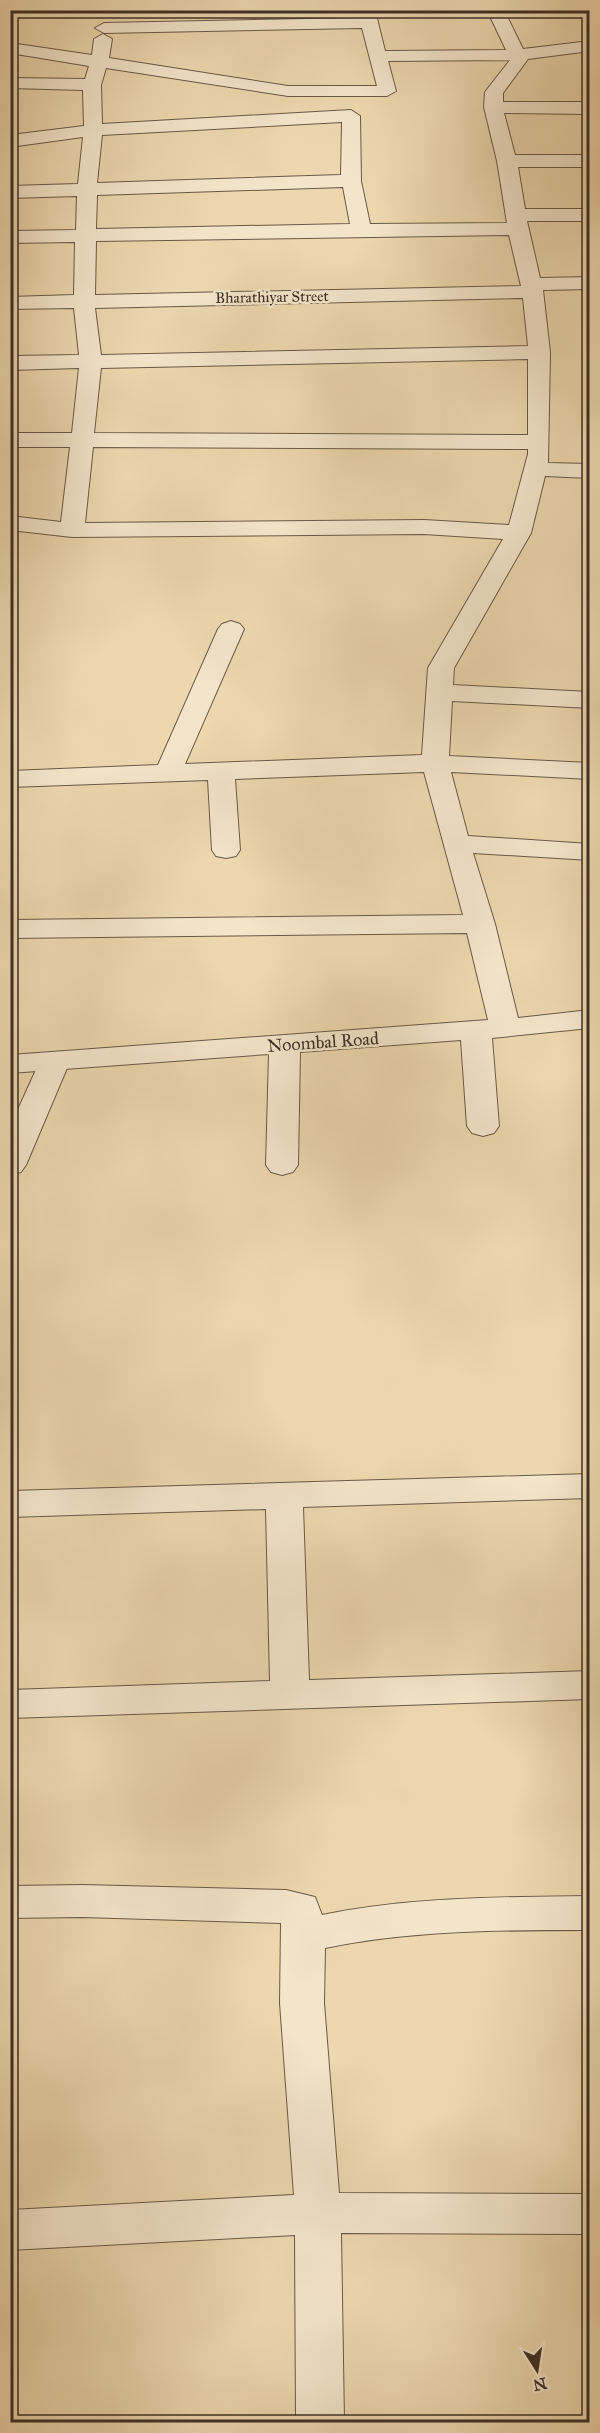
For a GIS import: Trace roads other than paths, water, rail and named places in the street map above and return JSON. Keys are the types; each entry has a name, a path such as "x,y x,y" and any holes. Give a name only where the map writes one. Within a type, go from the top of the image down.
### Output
{"street":[{"path":"72,530 91,361 84,301 87,189 93,130 92,86 100,60 104,28 111,10"},
{"path":"495,10 519,59"},
{"path":"10,48 100,60 288,91 387,91 367,17 104,28"},
{"path":"483,1126 490,1030 480,924 435,763 441,668 519,533 535,469 539,442 539,352 532,288 517,222 507,161 493,107 494,92 519,59 590,46"},
{"path":"379,56 519,59 590,64"},
{"path":"10,82 92,86"},
{"path":"493,107 590,108"},
{"path":"10,141 93,130 351,116 351,181 361,230"},
{"path":"507,161 590,161"},
{"path":"10,192 351,181"},
{"path":"10,237 361,230 517,222 590,215"},
{"name":"Bharathiyar Street","path":"10,303 532,288 590,283"},
{"path":"10,363 539,352"},
{"path":"10,440 539,442"},
{"path":"535,469 590,471"},
{"path":"10,523 72,530 424,527 519,533"},
{"path":"168,772 231,629"},
{"path":"439,692 590,700"},
{"path":"10,779 435,763 590,771"},
{"path":"221,771 226,850"},
{"path":"456,844 590,852"},
{"path":"10,929 480,924"},
{"name":"Noombal Road","path":"10,1064 490,1030 590,1019"},
{"path":"282,1166 285,1045"},
{"path":"10,1165 55,1061"},
{"path":"10,1504 590,1486"},
{"path":"284,1496 290,1695"},
{"path":"10,1704 590,1685"},
{"path":"10,1902 82,1901 300,1909 304,1936 302,2003 318,2214 320,2422"},
{"path":"304,1936 343,1926 413,1917 590,1913"},
{"path":"10,2230 318,2214 590,2214"}]}
